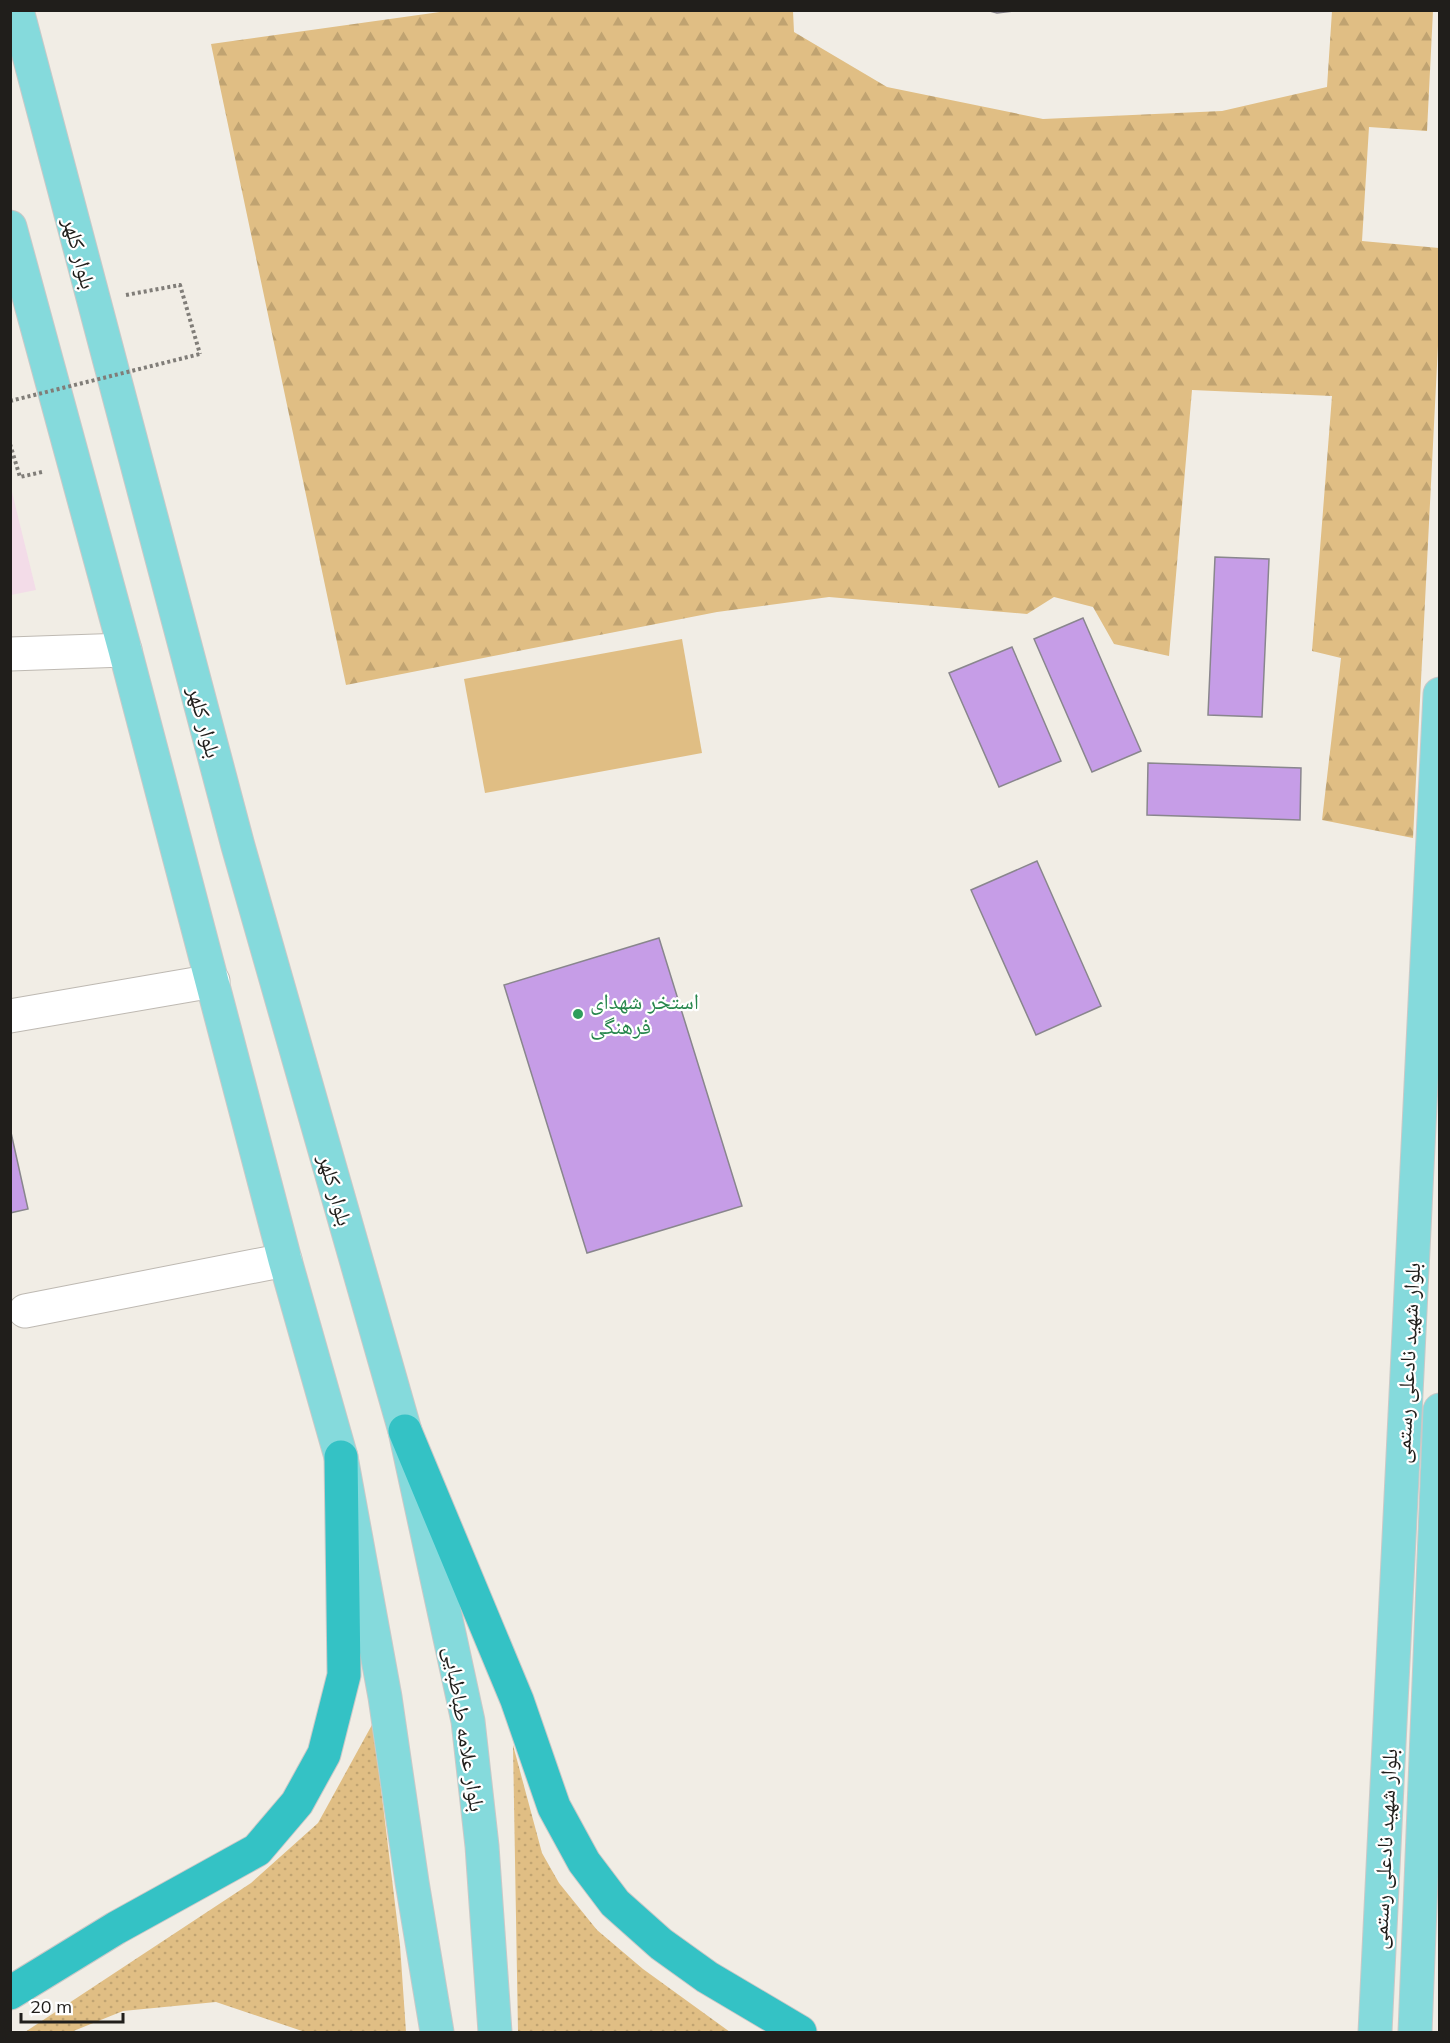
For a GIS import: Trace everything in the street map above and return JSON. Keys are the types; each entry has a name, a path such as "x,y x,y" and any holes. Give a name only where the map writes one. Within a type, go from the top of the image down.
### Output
{"highway":[{"path":"405,1431 517,1700 554,1807 584,1862 615,1903 661,1944 707,1977 800,2032"},
{"path":"10,1992 116,1928 257,1850 297,1803 324,1754 344,1675 341,1457"}],"main road":[{"name":"بلوار کلهر","path":"17,10 92,301 238,846 405,1431"},
{"path":"10,227 125,650 285,1260 341,1457 385,1697 411,1882 437,2032"},
{"name":"بلوار شهید نادعلی رستمی","path":"1375,2032 1440,694"},
{"name":"بلوار شهید نادعلی رستمی","path":"1414,2032 1440,1410"},
{"name":"بلوار علامه طباطبایی","path":"405,1431 468,1721 482,1846 495,2032"}],"street":[{"path":"10,654 125,650"},
{"path":"10,1016 213,981"},
{"path":"25,1311 285,1260"}],"path":[{"path":"10,401 200,354 180,285 92,301"},
{"path":"10,444 20,477"}],"shaded area":[{"path":"10,484 36,590 11,595 10,595"}],"green space":[{"path":"447,11 793,11 794,32 887,87 1043,119 1222,111 1327,87 1332,11 1433,11 1427,131 1369,127 1362,241 1439,248 1439,326 1413,838 1322,820 1341,658 1312,651 1332,396 1192,390 1169,656 1114,644 1093,607 1054,597 1027,614 829,597 717,612 346,685 211,44"},
{"path":"682,639 702,753 485,793 464,679"},
{"path":"373,1723 400,1945 406,2032 305,2032 216,2002 123,2011 71,2032 25,2032 251,1883 318,1823"},
{"path":"513,1745 542,1853 559,1883 597,1930 643,1969 730,2032 518,2032"}],"building":[{"path":"986,10 1021,10 997,13"},
{"path":"1215,557 1269,559 1262,717 1208,715"},
{"path":"1083,618 1141,751 1092,772 1034,639"},
{"path":"1012,647 1061,761 999,787 949,673"},
{"path":"1148,763 1301,768 1300,820 1147,815"},
{"path":"1037,861 1101,1006 1036,1035 971,890"},
{"path":"659,938 742,1206 587,1253 504,985"},
{"path":"10,1128 28,1209 10,1213"}],"place":[{"name":"استخر شهدای فرهنگی","path":"578,1014"}]}
